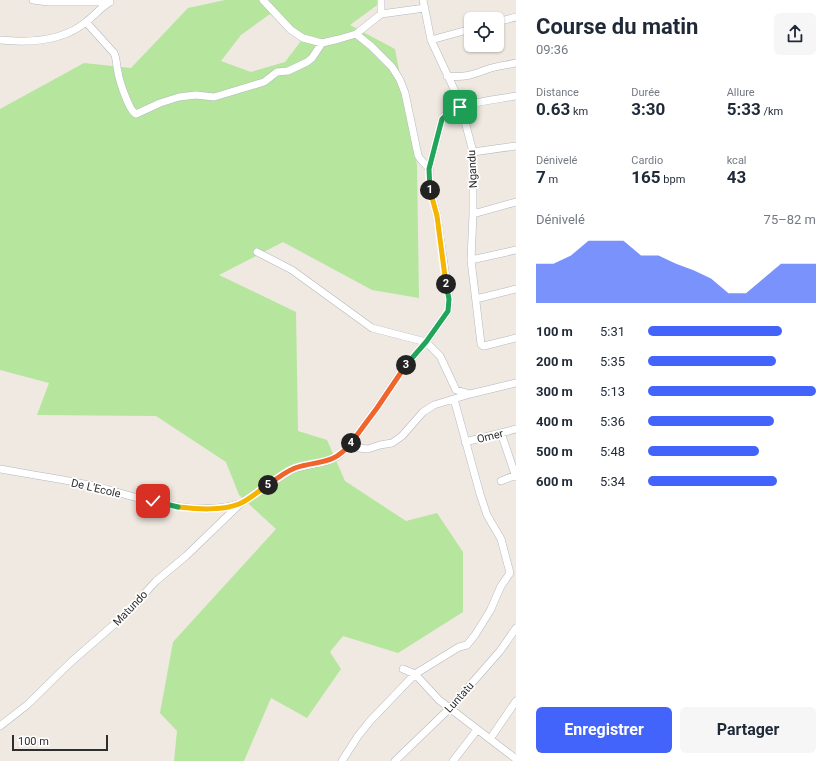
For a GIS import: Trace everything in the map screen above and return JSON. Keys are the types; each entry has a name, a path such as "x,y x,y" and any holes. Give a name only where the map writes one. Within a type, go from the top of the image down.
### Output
{"street":[{"path":"33,0 48,2 112,1"},
{"path":"263,0 291,30 303,38 322,43 356,34 381,14 424,4"},
{"path":"381,0 381,14"},
{"path":"0,40 32,41 52,38 71,32 86,22 101,7 112,1"},
{"name":"Ngandu","path":"424,4 431,40 454,89 473,152 471,260 480,344 483,346 516,338"},
{"path":"504,20 516,17"},
{"path":"86,22 114,53 121,83 132,110 136,114 160,103 179,97 196,95 214,97 264,82 277,72 288,71 307,62 312,58 322,43"},
{"path":"431,40 464,31"},
{"path":"356,34 371,46 392,67 400,80 405,93 418,155 429,169"},
{"path":"447,76 459,77 473,75 488,69 516,63"},
{"path":"454,89 459,77"},
{"path":"429,169 442,119 451,111 460,107 516,96"},
{"path":"473,152 516,146"},
{"name":"Matundo","path":"0,726 27,705 71,662 126,614 156,581 186,556 240,504 291,470 327,461 338,456 348,447 377,408 403,369 426,342 448,311 449,305 437,216 430,188 429,169"},
{"path":"473,214 516,202"},
{"path":"471,260 516,250"},
{"path":"257,252 292,270 372,328 426,342 440,356 456,390 470,394"},
{"path":"476,299 516,289"},
{"path":"348,447 368,449 392,443 402,436 428,408 442,401 516,383"},
{"path":"342,761 358,736 370,721 415,674 459,647 467,645 476,635 490,611 501,586 510,573 501,538 487,515 480,494 454,399"},
{"name":"Omer","path":"465,442 516,429"},
{"path":"501,433 516,476 501,481"},
{"name":"De L'Ecole","path":"0,469 93,486 123,495 179,507 213,508 240,504"},
{"name":"Luntatu","path":"396,761 450,708 500,651 515,631"},
{"path":"403,668 415,674 435,696 516,759"},
{"path":"490,739 516,701"},
{"path":"453,761 478,730"}],"green space":[{"path":"225,0 379,0 380,3 350,25 395,49 417,165 419,298 372,290 283,242 219,275 296,312 298,431 327,440 345,481 406,521 437,513 463,552 463,612 398,653 343,636 330,652 341,669 307,718 271,698 244,761 174,761 177,731 160,713 173,642 276,529 239,495 226,462 156,416 37,415 49,383 0,370 0,109 84,63 131,68 188,8","holes":["270,14 301,41 285,62 251,72 221,61 241,35"]}],"route":[{"path":"153,501 179,507 198,508 213,508 240,504 291,470 327,461 338,456 356,437 403,369 426,342 448,311 449,299 437,216 430,188 429,169 442,119 451,111 460,107"}]}
